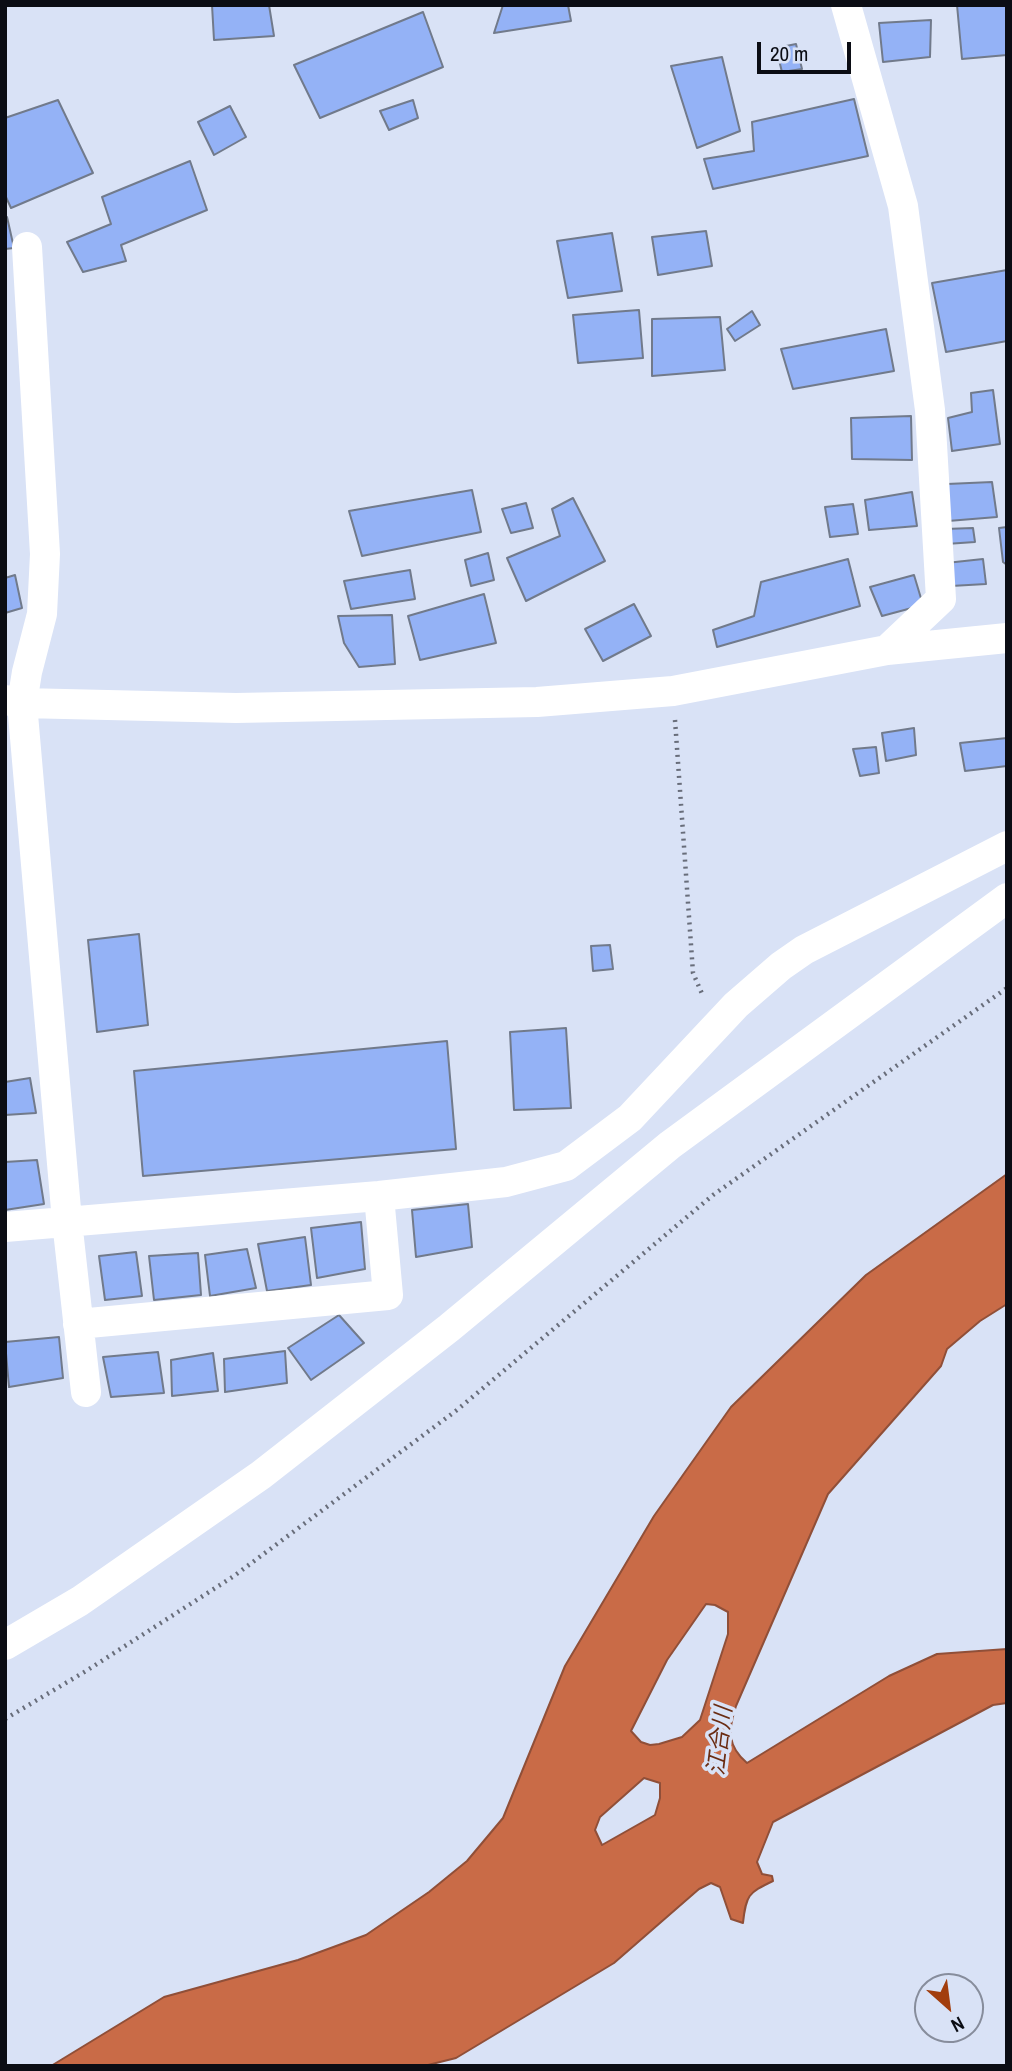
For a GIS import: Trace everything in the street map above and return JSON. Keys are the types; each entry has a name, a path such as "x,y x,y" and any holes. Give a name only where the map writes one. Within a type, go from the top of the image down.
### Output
{"street":[{"path":"845,5 903,206 930,410 941,599 887,650"},
{"path":"27,247 45,554 42,614 27,672 13,702 86,1392"},
{"path":"13,702 236,708 537,702 673,691 887,650 1007,638"},
{"path":"5,1227 379,1196 506,1182 566,1166 631,1118 736,1006 780,966 804,950 1007,846"},
{"path":"5,1645 80,1601 261,1475 449,1328 670,1145 1007,898"},
{"path":"78,1324 388,1295 379,1196"}],"path":[{"path":"673,691 693,973 703,995 714,1004 736,1006"},
{"path":"5,1719 86,1671 234,1576 457,1410 713,1195 1007,988"}],"water":[{"name":"江合川","path":"1007,1174 1007,1304 980,1321 947,1349 941,1366 828,1494 736,1706 731,1730 733,1744 747,1763 889,1676 937,1654 1007,1649 1007,1703 993,1705 773,1822 757,1862 762,1874 772,1876 773,1881 750,1896 745,1906 743,1923 731,1919 720,1887 711,1883 699,1889 614,1963 456,2058 424,2066 51,2066 164,1997 298,1960 366,1935 429,1892 467,1861 503,1818 565,1666 654,1516 731,1407 866,1275","holes":["706,1604 715,1605 728,1612 728,1634 700,1720 682,1737 659,1744 641,1742 631,1731 667,1660","644,1778 660,1783 660,1798 655,1815 602,1845 595,1830 600,1817"]}],"building":[{"path":"212,5 269,5 274,36 214,40"},
{"path":"503,5 568,5 571,21 494,33"},
{"path":"957,5 1007,5 1007,55 962,59"},
{"path":"423,12 443,67 320,118 294,65"},
{"path":"931,20 930,57 883,62 879,23"},
{"path":"796,44 802,69 782,72 776,48"},
{"path":"722,57 740,131 697,148 671,66"},
{"path":"854,99 868,156 713,189 704,159 754,151 752,122"},
{"path":"58,100 93,173 11,208 5,195 5,118"},
{"path":"413,100 418,118 389,130 380,111"},
{"path":"230,106 246,137 214,155 198,122"},
{"path":"190,161 207,210 121,245 126,261 83,272 67,242 111,224 102,197"},
{"path":"7,217 14,248 5,249"},
{"path":"706,231 712,266 658,275 652,237"},
{"path":"612,233 622,291 568,298 557,241"},
{"path":"1007,270 1007,341 946,352 932,283"},
{"path":"639,310 643,358 578,363 573,315"},
{"path":"752,311 760,325 735,341 727,329"},
{"path":"720,317 725,370 652,376 652,319"},
{"path":"886,329 894,371 793,389 781,349"},
{"path":"993,390 1000,444 952,451 948,418 972,412 971,393"},
{"path":"911,416 912,460 852,459 851,418"},
{"path":"992,482 997,517 948,521 947,484"},
{"path":"472,490 481,532 362,556 349,511"},
{"path":"912,492 917,526 869,530 865,500"},
{"path":"573,498 605,561 526,601 507,558 560,536 552,509"},
{"path":"526,503 533,528 511,533 502,509"},
{"path":"853,504 858,534 830,537 825,507"},
{"path":"1007,527 1007,565 1003,562 999,528"},
{"path":"973,528 975,542 946,544 945,529"},
{"path":"488,553 494,580 471,586 465,560"},
{"path":"848,559 860,606 717,647 713,630 754,616 761,582"},
{"path":"983,559 986,584 951,586 946,563"},
{"path":"410,570 415,599 351,609 344,581"},
{"path":"15,575 22,608 5,613 5,578"},
{"path":"914,575 923,605 882,616 870,587"},
{"path":"484,594 496,643 420,660 408,616"},
{"path":"634,604 651,636 603,661 585,629"},
{"path":"392,615 395,664 359,667 344,643 338,616"},
{"path":"914,728 916,755 886,761 882,733"},
{"path":"1007,738 1007,766 965,771 960,743"},
{"path":"876,747 879,773 860,776 853,749"},
{"path":"139,934 148,1025 97,1032 88,940"},
{"path":"610,945 613,969 593,971 591,946"},
{"path":"566,1028 571,1108 514,1110 510,1032"},
{"path":"447,1041 456,1149 143,1176 134,1071"},
{"path":"30,1078 36,1113 5,1115 5,1082"},
{"path":"37,1160 44,1204 5,1210 5,1162"},
{"path":"468,1204 472,1247 416,1257 412,1210"},
{"path":"361,1222 365,1269 317,1278 311,1228"},
{"path":"305,1237 311,1285 267,1291 258,1244"},
{"path":"247,1249 256,1288 210,1296 205,1255"},
{"path":"136,1252 142,1296 105,1300 99,1256"},
{"path":"198,1253 201,1295 154,1300 149,1256"},
{"path":"339,1315 364,1343 311,1380 288,1348"},
{"path":"59,1337 63,1378 9,1387 5,1342"},
{"path":"285,1351 287,1383 225,1392 224,1359"},
{"path":"158,1352 164,1393 111,1397 103,1357"},
{"path":"213,1353 218,1391 172,1396 171,1360"}]}
